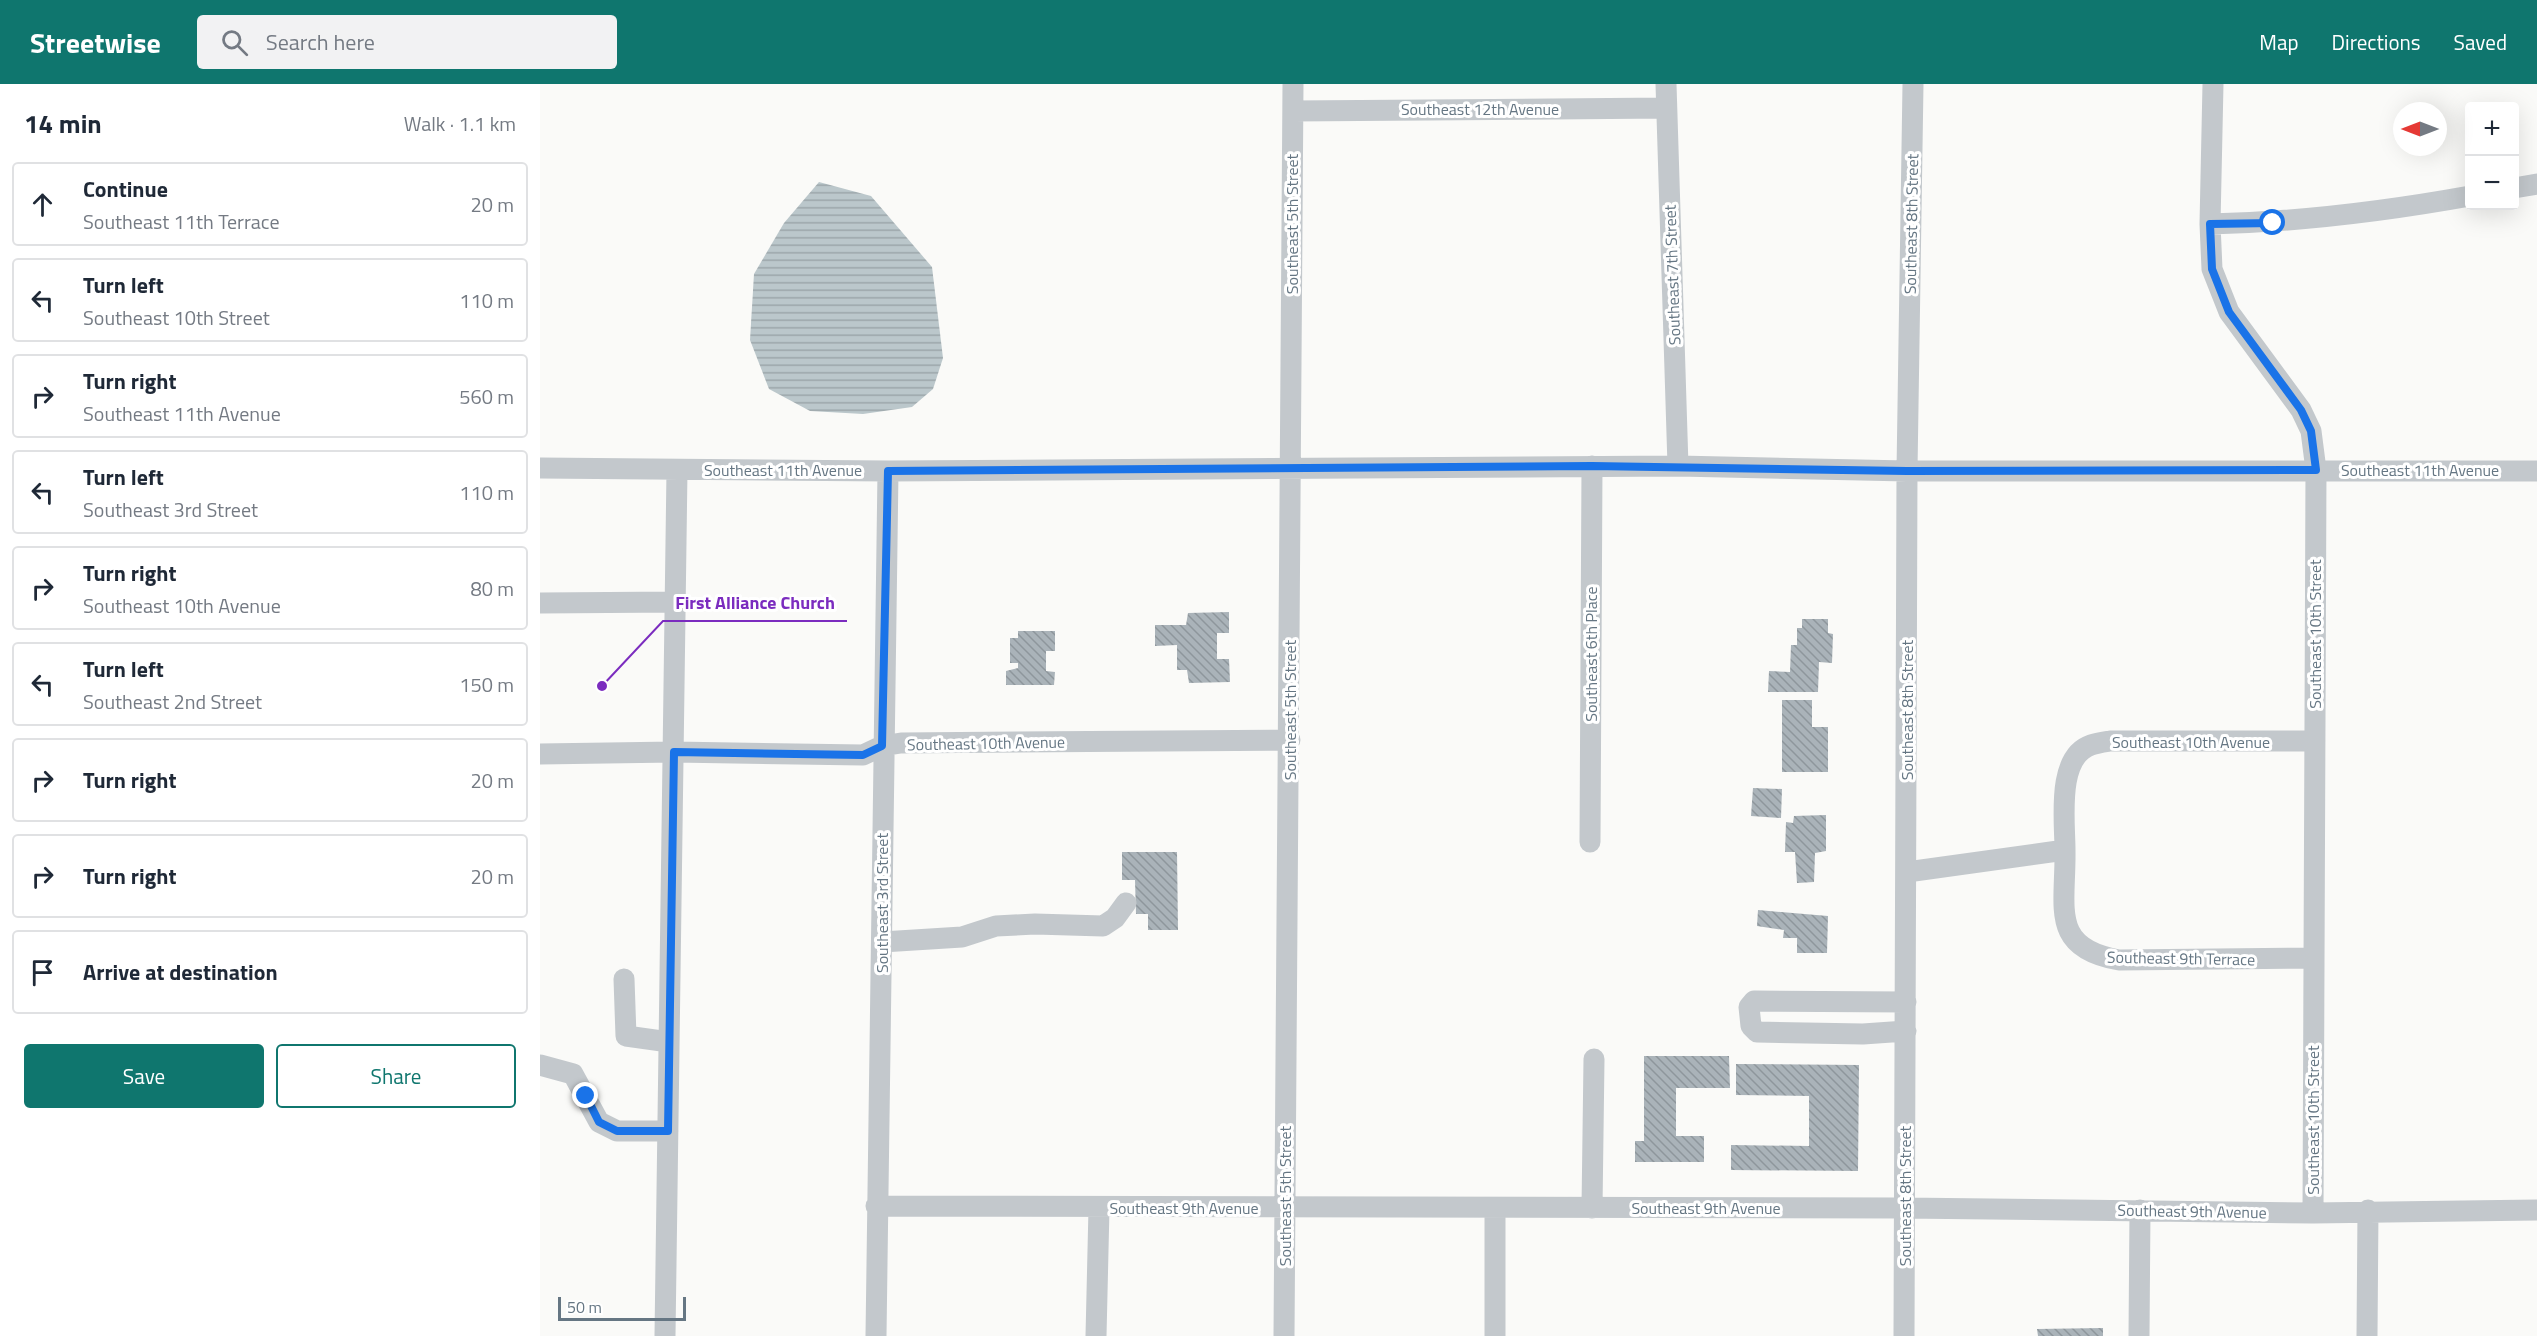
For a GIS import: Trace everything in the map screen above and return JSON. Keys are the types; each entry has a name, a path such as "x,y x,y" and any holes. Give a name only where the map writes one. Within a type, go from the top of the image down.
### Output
{"street":[{"name":"Southeast 5th Street","path":"1284,1336 1293,84"},
{"name":"Southeast 7th Street","path":"1666,84 1678,466"},
{"name":"Southeast 8th Street","path":"1904,1336 1907,471 1912,84"},
{"name":"Southeast 10th Street","path":"2213,84 2210,224 2212,269 2229,312 2301,410 2311,431 2316,470 2313,1213"},
{"name":"Southeast 12th Avenue","path":"1293,111 1666,108"},
{"path":"2519,187 2537,184"},
{"path":"2210,224 2273,223 2378,213 2465,197"},
{"name":"Southeast 6th Place","path":"1590,842 1592,466"},
{"name":"Southeast 11th Avenue","path":"540,468 888,471 1678,466 1907,471 2537,471"},
{"path":"665,1336 677,470"},
{"name":"Southeast 3rd Street","path":"876,1336 876,1206 882,942 882,746 888,471"},
{"path":"540,603 676,602"},
{"name":"Southeast 10th Avenue","path":"540,754 674,752 863,755 882,746 901,744 1290,740"},
{"name":"Southeast 10th Avenue","path":"2065,850 2066,777 2075,758 2089,745 2110,741 2315,741"},
{"path":"1907,872 2065,850"},
{"name":"Southeast 9th Terrace","path":"2065,850 2066,926 2076,942 2095,956 2120,960 2314,958"},
{"path":"882,942 962,937 1006,926 1103,926 1115,918 1126,903"},
{"path":"624,979 626,1036 669,1042"},
{"path":"1906,1002 1754,1001 1749,1007 1751,1026 1757,1032 1863,1034 1906,1031"},
{"path":"1592,1208 1594,1059"},
{"path":"540,1065 573,1074 599,1122 617,1131 668,1131"},
{"name":"Southeast 9th Avenue","path":"876,1206 1904,1208 2313,1213 2368,1210 2537,1210"},
{"path":"1096,1336 1098,1208"},
{"path":"1495,1208 1495,1336"},
{"path":"2139,1336 2140,1210"},
{"path":"2367,1336 2368,1210"}],"shaded area":[{"path":"819,182 871,196 932,267 943,358 933,389 912,407 863,414 810,411 769,389 750,340 754,274 784,223"}],"building":[{"path":"1229,612 1229,633 1217,633 1217,659 1229,659 1230,682 1189,683 1187,670 1177,670 1177,645 1155,646 1155,625 1186,625 1188,613"},
{"path":"1802,619 1828,619 1828,633 1833,634 1832,663 1819,662 1818,692 1768,692 1769,671 1790,672 1791,645 1797,645 1797,628 1802,628"},
{"path":"1018,631 1055,631 1055,651 1046,651 1046,671 1055,672 1054,685 1006,685 1006,671 1018,668 1018,663 1010,663 1010,638 1018,638"},
{"path":"1782,700 1812,700 1812,727 1828,727 1828,772 1782,772"},
{"path":"1753,788 1782,789 1781,818 1751,816"},
{"path":"1826,815 1826,851 1815,853 1814,882 1797,883 1795,852 1785,852 1786,822 1793,823 1794,816"},
{"path":"1122,852 1177,852 1178,930 1148,930 1148,914 1136,914 1135,880 1122,880"},
{"path":"1758,910 1828,916 1827,953 1797,953 1797,938 1783,938 1784,930 1757,926"},
{"path":"1644,1056 1729,1056 1730,1088 1676,1088 1676,1136 1704,1136 1704,1162 1635,1162 1635,1141 1644,1141"},
{"path":"1736,1064 1859,1065 1858,1171 1731,1170 1731,1145 1809,1146 1809,1096 1736,1095"},
{"path":"2103,1328 2103,1336 2038,1336 2037,1329"}],"place":[{"name":"First Alliance Church","path":"602,686"}],"route":[{"path":"586,1096 599,1122 617,1131 668,1131 674,752 863,755 882,746 888,471 1592,466 1907,471 2316,470 2311,431 2301,410 2229,312 2212,269 2210,224 2273,223"}]}
